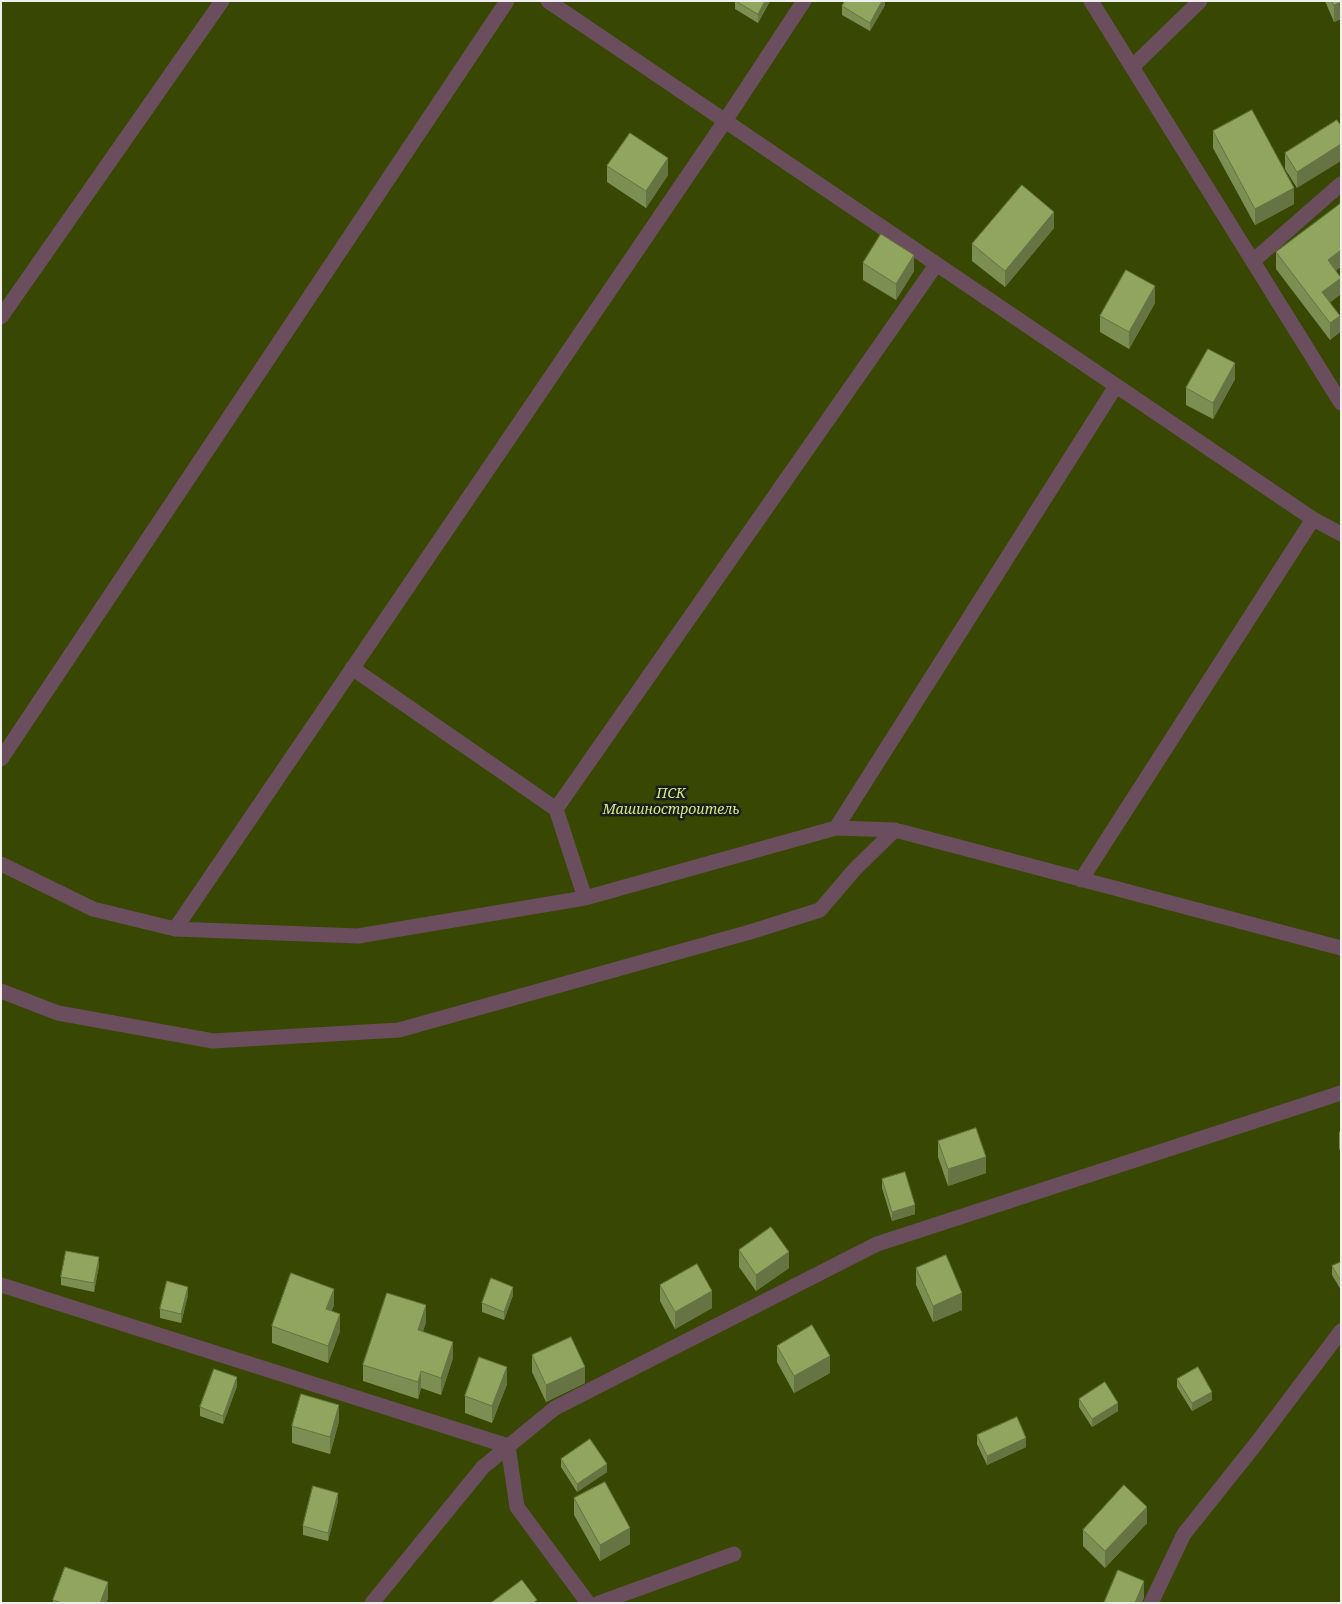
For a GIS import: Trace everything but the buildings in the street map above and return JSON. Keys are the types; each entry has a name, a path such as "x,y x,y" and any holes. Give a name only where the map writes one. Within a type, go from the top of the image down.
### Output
{"street":[{"path":"1,317 222,1"},
{"path":"1,759 507,1"},
{"path":"548,1 1313,519 1341,534"},
{"path":"176,930 725,121 804,1"},
{"path":"1091,1 1341,403"},
{"path":"1132,67 1200,1"},
{"path":"1253,261 1341,184"},
{"path":"556,809 936,264"},
{"path":"836,828 1116,386"},
{"path":"1080,880 1313,519"},
{"path":"352,668 556,809 586,898"},
{"path":"1,864 93,909 176,930 358,936 586,898 836,828 895,830 1341,948"},
{"path":"1,991 58,1013 214,1041 399,1030 750,932 820,910 855,869 895,830"},
{"path":"372,1603 482,1467 554,1408 877,1244 1341,1093"},
{"path":"1,1285 508,1446"},
{"path":"1151,1603 1184,1534 1255,1445 1341,1331"},
{"path":"508,1446 517,1507 588,1603"},
{"path":"599,1603 734,1554"}],"green space":[{"name":"ПСК Машиностроитель","path":"1,1 1341,1 1341,1603 1,1603"}]}
